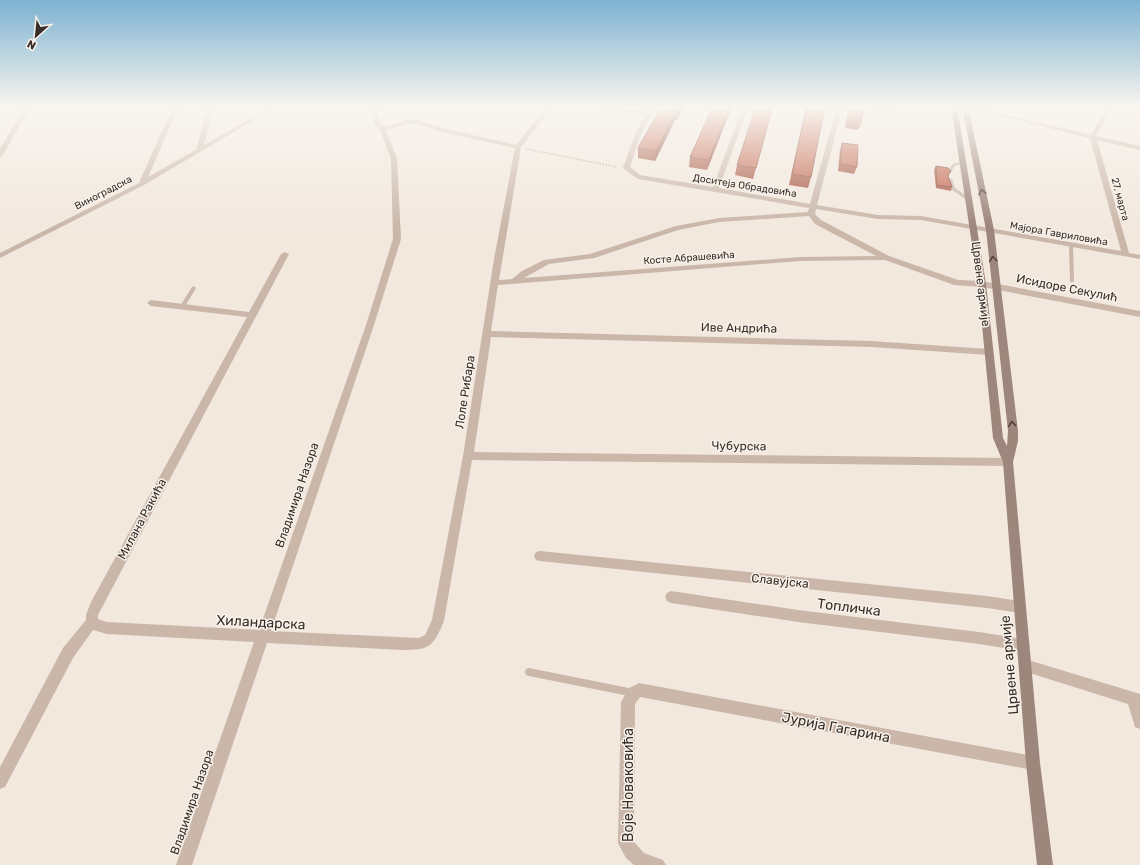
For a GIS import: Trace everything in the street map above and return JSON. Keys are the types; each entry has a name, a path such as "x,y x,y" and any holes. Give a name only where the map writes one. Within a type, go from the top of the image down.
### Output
{"main road":[{"name":"Црвене армије","path":"960,146 974,228 990,286 1013,431 1013,440 1008,462 1033,764 1045,865"},
{"name":"Црвене армије","path":"973,146 990,230 989,352 998,438 1008,462"}],"street":[{"path":"0,156 5,146"},
{"path":"142,184 158,146"},
{"path":"199,151 200,146"},
{"name":"Виноградска","path":"0,256 142,184 206,146"},
{"name":"Владимира Назора","path":"184,865 370,325 397,239 394,159 389,146"},
{"path":"626,168 634,146"},
{"path":"715,191 731,146"},
{"path":"812,210 829,146"},
{"name":"27. марта","path":"1096,146 1126,255"},
{"name":"Лоле Рибара","path":"429,639 438,621 468,456 518,147"},
{"name":"Доситеја Обрадовића","path":"626,168 638,177 812,210 878,217 921,218 974,228"},
{"name":"Доситеја Обрадовића","path":"515,281 525,273 547,262 591,256 676,228 719,220 812,210"},
{"name":"Косте Абрашевића","path":"812,210 818,222 886,258 957,283 990,286"},
{"name":"Мајора Гавриловића","path":"974,228 1140,257"},
{"name":"Милана Ракића","path":"0,782 68,653 92,622 92,615 95,606 284,254"},
{"name":"Косте Абрашевића","path":"495,283 800,259 886,258"},
{"name":"Исидоре Секулић","path":"990,286 1140,314"},
{"path":"152,303 252,315"},
{"name":"Иве Андрића","path":"487,334 871,344 989,352"},
{"name":"Чубурска","path":"468,456 1008,462"},
{"name":"Славујска","path":"540,556 987,602 1020,607"},
{"name":"Топличка","path":"671,597 812,618 979,638 1023,645"},
{"name":"Хиландарска","path":"92,622 98,626 107,628 262,637 402,644 420,644 429,639"},
{"path":"1025,665 1136,700 1140,722"},
{"name":"Јурија Гагарина","path":"636,692 1033,764"},
{"name":"Воје Новаковића","path":"636,692 628,702 626,843 632,855 641,861 658,865"}],"lane":[{"path":"949,172 954,165 962,162"},
{"path":"950,179 953,189 968,199"},
{"path":"1071,245 1072,281"},
{"path":"182,307 194,288"},
{"path":"528,672 636,692"}],"path":[{"path":"518,147 626,168"}],"building":[{"path":"639,146 658,146 656,151 638,148"},
{"path":"695,146 714,146 709,160 690,157"},
{"path":"743,146 762,146 756,168 737,165"},
{"path":"798,146 817,146 811,177 792,174"},
{"path":"842,146 858,146 857,167 840,164"},
{"path":"936,166 948,168 951,171 948,176 952,187 937,185"}]}
